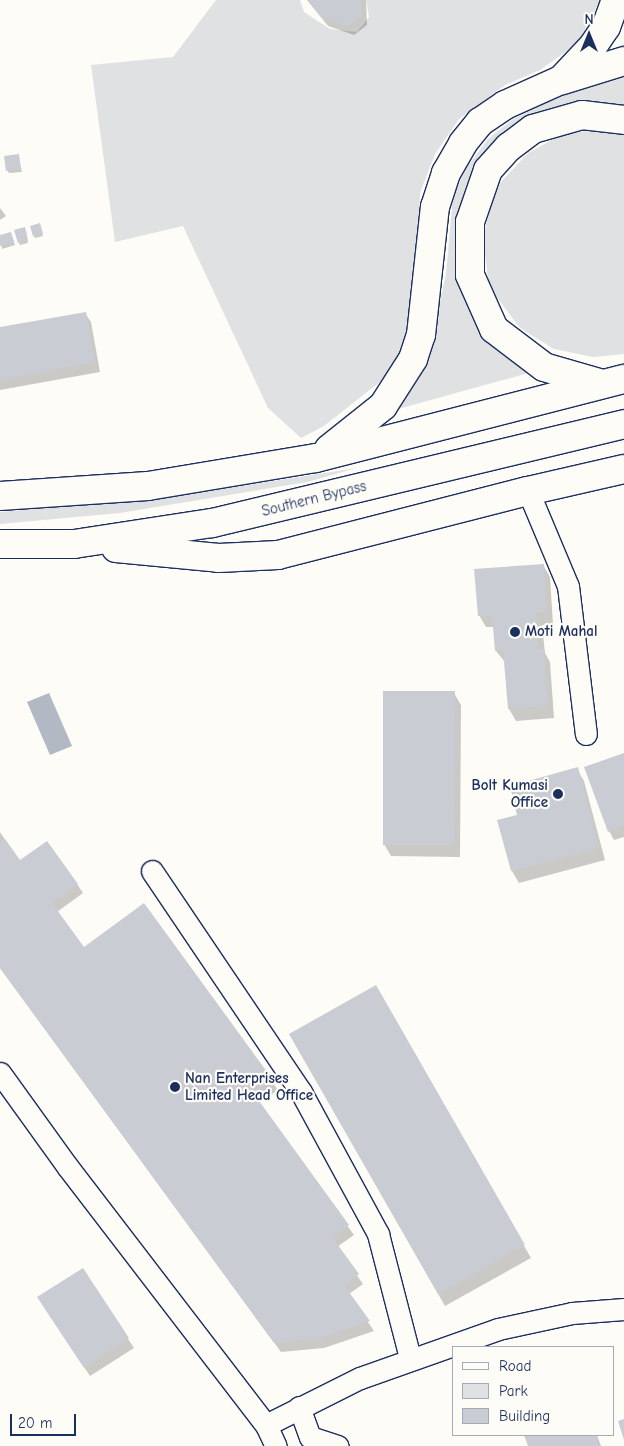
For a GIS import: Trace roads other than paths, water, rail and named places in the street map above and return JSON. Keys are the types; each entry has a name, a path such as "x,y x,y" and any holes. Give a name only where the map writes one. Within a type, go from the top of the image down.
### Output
{"highway":[{"path":"561,80 593,46 606,27 616,0"},
{"path":"316,458 384,406 413,359 421,335 435,207 446,173 463,143 480,122 505,105 561,80 624,62"},
{"path":"614,381 544,367 494,329 470,275 468,245 477,196 488,170 509,147 533,130 574,117 624,120"},
{"path":"0,496 148,486 316,458 614,381"},
{"name":"Southern Bypass","path":"0,544 74,544 212,523 624,424"},
{"path":"74,544 219,558 278,555 528,491 624,470"}],"street":[{"path":"528,491 568,586 586,734"},
{"path":"152,871 301,1092 378,1234 410,1358"},
{"path":"0,1073 67,1166 266,1425 275,1446"},
{"path":"266,1425 299,1407 410,1358 507,1327 572,1313 624,1309"},
{"path":"299,1407 310,1437 338,1446"}],"place":[{"name":"Moti Mahal","path":"515,632"},
{"name":"Bolt Kumasi Office","path":"558,794"},
{"name":"Nan Enterprises Limited Head Office","path":"175,1087"}]}
